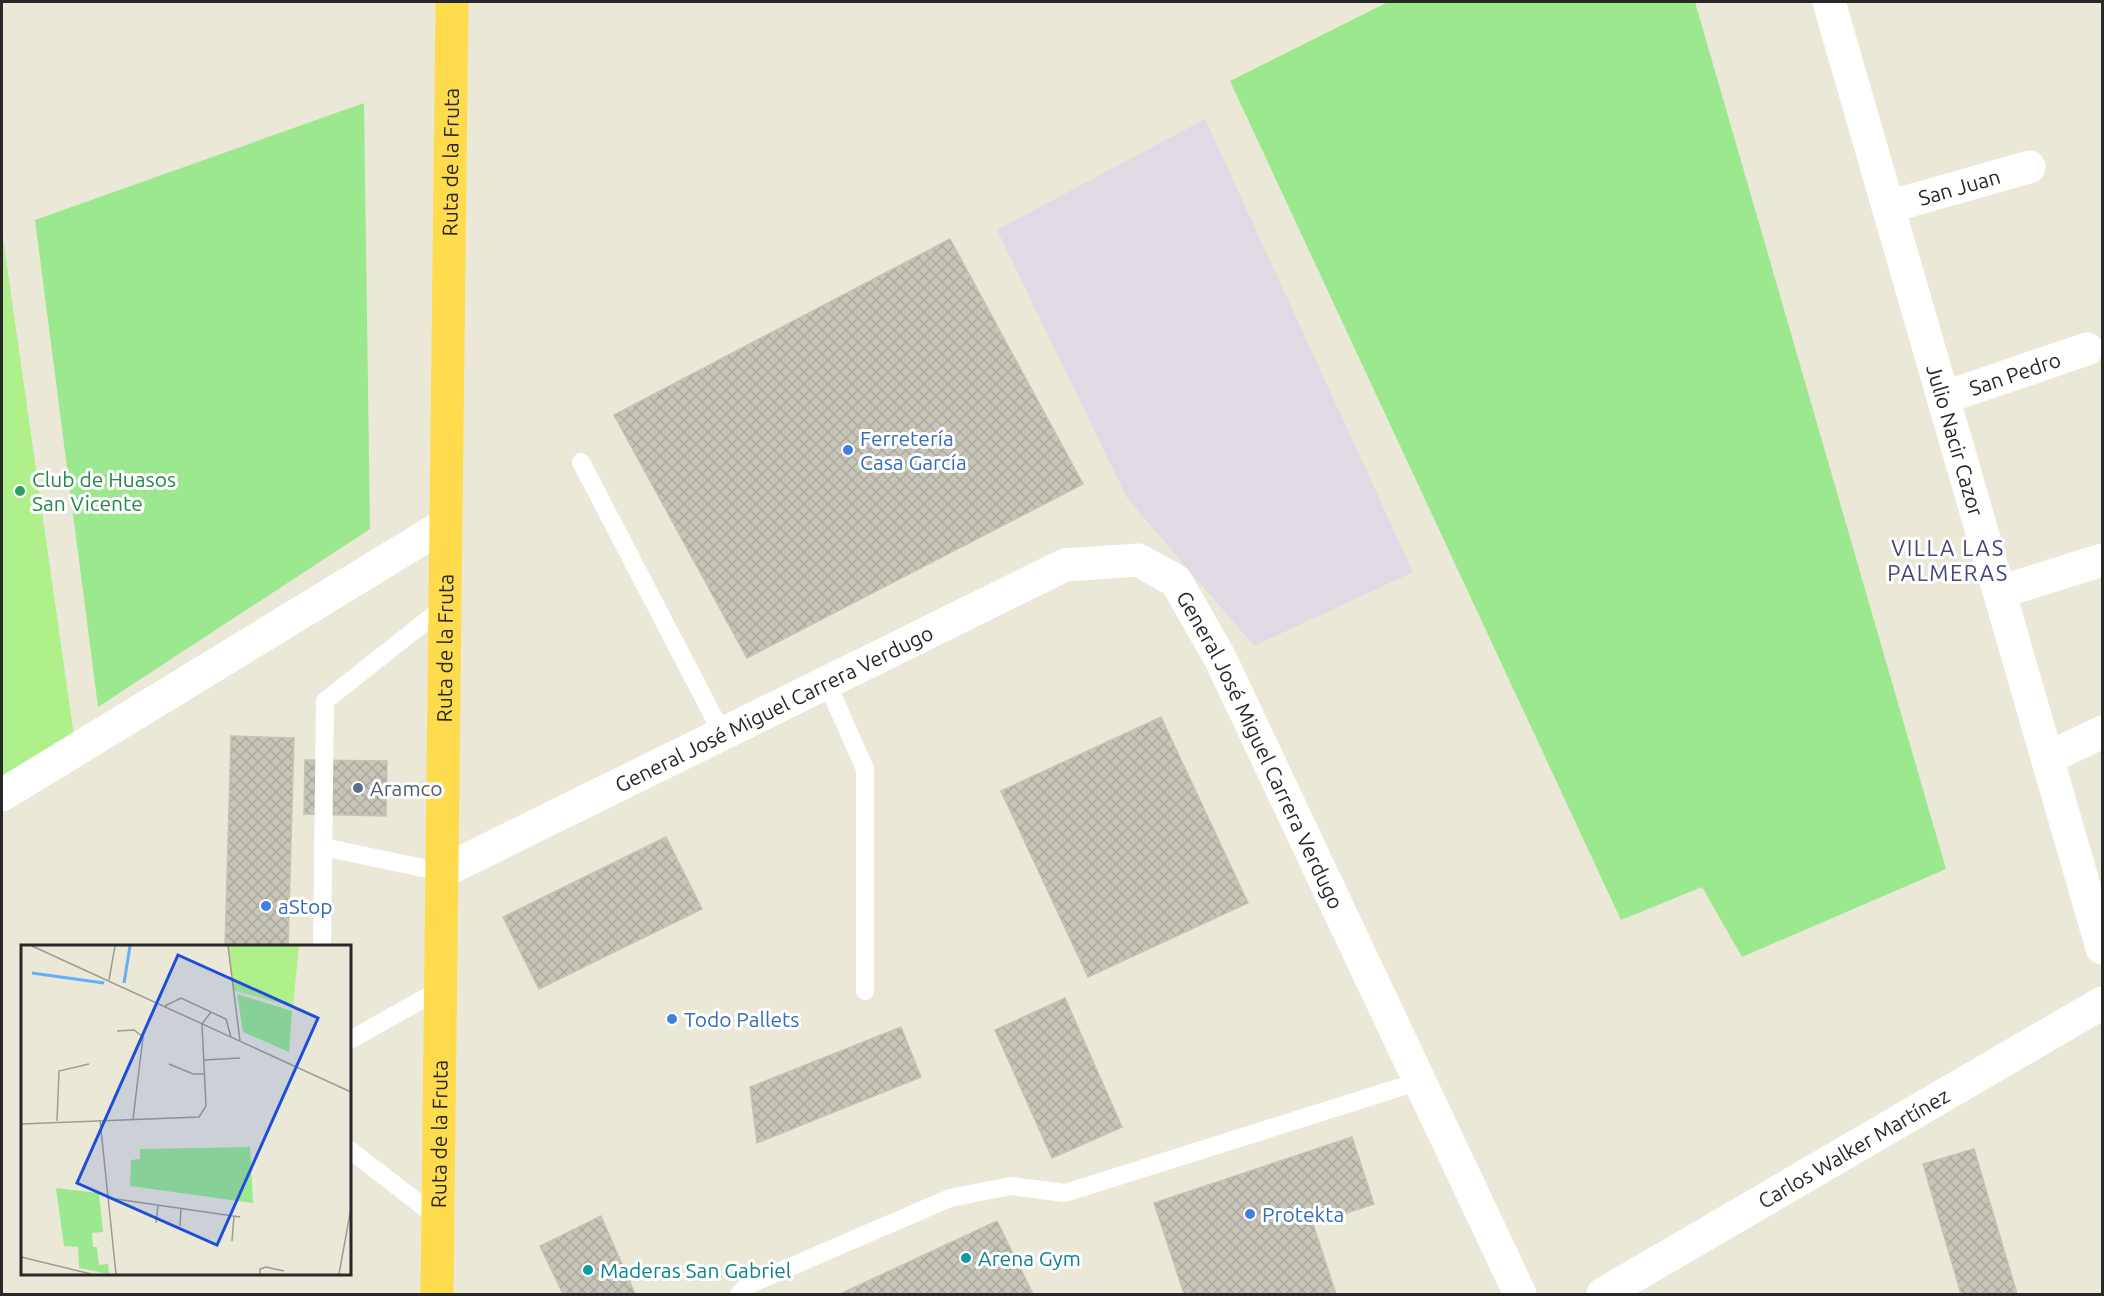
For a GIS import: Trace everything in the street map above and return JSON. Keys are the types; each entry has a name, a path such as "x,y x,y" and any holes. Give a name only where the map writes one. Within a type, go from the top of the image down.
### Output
{"highway":[{"name":"Ruta de la Fruta","path":"437,1294 452,2"}],"street":[{"name":"Julio Nacir Cazor","path":"1829,2 2103,948"},
{"name":"San Juan","path":"1888,207 2029,167"},
{"name":"San Pedro","path":"1943,398 2087,349"},
{"path":"2,795 446,524"},
{"name":"General José Miguel Carrera Verdugo","path":"442,872 1065,565 1138,560 1176,580 1220,658 1520,1294"},
{"path":"2000,592 2103,560"},
{"path":"2048,758 2103,732"},
{"name":"Carlos Walker Martínez","path":"1603,1294 2103,1003"}],"lane":[{"path":"581,462 722,733"},
{"path":"322,945 325,701 445,606"},
{"path":"827,683 865,769 865,991"},
{"path":"323,847 442,872"},
{"path":"351,1039 441,989"},
{"path":"739,1294 748,1285 950,1198 1011,1186 1065,1193 1420,1081"},
{"path":"351,1151 438,1218"}],"shaded area":[{"path":"1205,119 1413,572 1254,646 1127,498 997,230"}],"green space":[{"path":"1388,2 1695,2 1946,869 1742,957 1702,887 1621,920 1230,81"},
{"path":"364,103 370,529 98,707 35,220"},
{"name":"Club de Huasos San Vicente","path":"2,231 76,750 2,795"}],"building":[{"name":"Ferretería Casa García","path":"950,239 1083,484 747,658 614,415"},
{"path":"1161,717 1248,903 1088,977 1001,791"},
{"path":"231,736 294,738 288,945 225,945"},
{"path":"305,760 387,761 386,816 304,814"},
{"path":"666,837 702,909 539,989 503,917"},
{"path":"1065,998 1122,1127 1052,1158 995,1030"},
{"path":"901,1027 921,1077 757,1143 750,1087"},
{"name":"Protekta","path":"1352,1137 1374,1204 1313,1224 1336,1294 1184,1294 1154,1203"},
{"path":"1974,1149 2017,1294 1961,1294 1923,1164"},
{"name":"Maderas San Gabriel","path":"601,1216 635,1294 563,1294 540,1246"},
{"name":"Arena Gym","path":"997,1221 1033,1294 840,1294"}],"place":[{"name":"Ferretería Casa García","path":"848,450"},
{"name":"Club de Huasos San Vicente","path":"20,491"},
{"name":"Aramco","path":"358,788"},
{"name":"aStop","path":"266,906"},
{"name":"Todo Pallets","path":"672,1019"},
{"name":"Protekta","path":"1250,1214"},
{"name":"Arena Gym","path":"966,1258"},
{"name":"Maderas San Gabriel","path":"588,1270"}],"district":[{"name":"VILLA LAS PALMERAS","path":"1948,560"}]}
